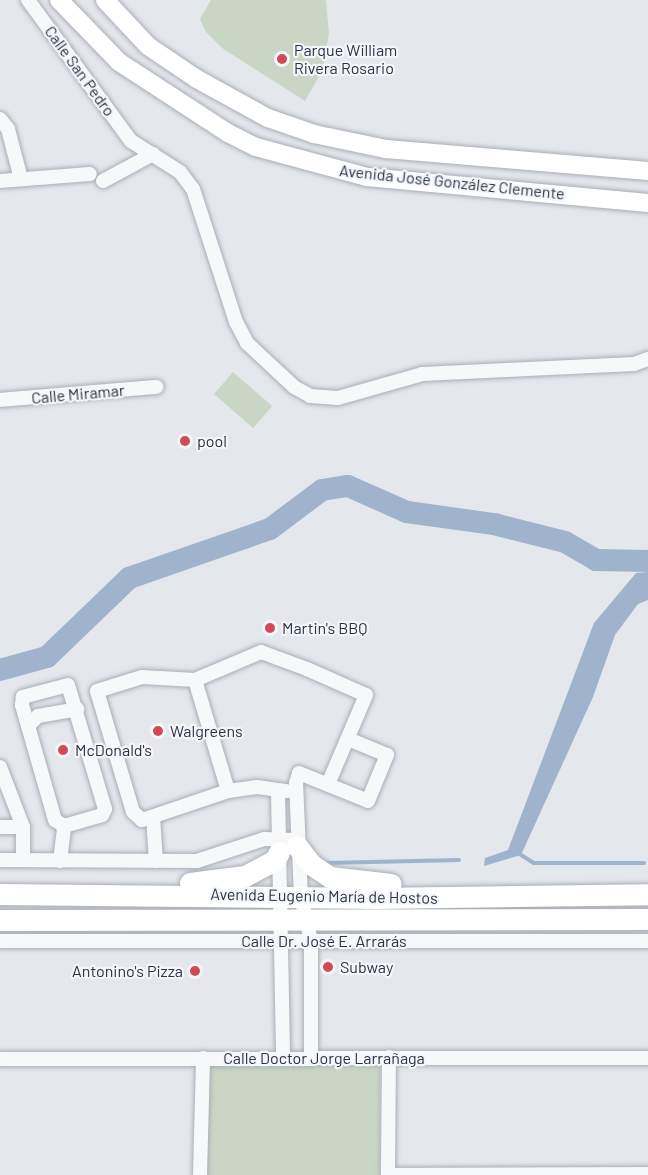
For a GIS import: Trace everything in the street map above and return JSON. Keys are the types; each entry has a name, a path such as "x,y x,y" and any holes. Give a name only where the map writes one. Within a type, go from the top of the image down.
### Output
{"highway":[{"path":"173,894 182,885 245,876 275,860 288,844 330,878 415,885 432,898"},
{"name":"Avenida Eugenio María de Hostos","path":"0,894 432,898 648,894"},
{"name":"Avenida Eugenio María de Hostos","path":"0,920 280,931 306,920 648,919"}],"main road":[{"name":"Avenida José González Clemente","path":"58,0 119,62 218,127 256,147 367,177 648,203"},
{"name":"Avenida José González Clemente","path":"94,0 111,7 148,46 197,79 268,118 314,134 386,149 648,171"}],"street":[{"name":"Calle San Pedro","path":"28,0 131,141 153,154"},
{"path":"0,119 8,129 21,179"},
{"path":"103,181 153,154 180,172 193,189 236,322 247,343 294,387 310,396 338,398 422,374 634,364 648,359"},
{"path":"0,181 90,174"},
{"name":"Calle Miramar","path":"0,400 156,387"},
{"path":"295,791 256,787 228,791 142,820 133,813 97,691 142,677 195,681 261,652 275,657 366,695 328,784"},
{"path":"195,681 228,791"},
{"path":"68,685 77,709 105,809 102,815 64,826 55,820 28,726 23,697 68,685"},
{"path":"28,726 38,717 77,709"},
{"path":"283,1057 279,897 295,791 299,773 368,801 387,755 348,739"},
{"path":"0,767 23,827 23,860"},
{"path":"278,791 311,941 311,1057"},
{"path":"153,817 156,861"},
{"path":"60,861 64,826"},
{"path":"0,827 23,827"},
{"path":"0,860 197,861 264,839 288,844"},
{"name":"Calle Dr. José E. Arrarás","path":"0,941 153,938 280,931 311,941 648,941"},
{"path":"389,1057 388,1175 648,1174"},
{"path":"200,1175 202,1058"},
{"name":"Calle Doctor Jorge Larrañaga","path":"0,1059 648,1058"}],"green space":[{"name":"Parque William Rivera Rosario","path":"211,0 326,0 329,34 322,71 305,101 222,48 206,32 200,19"},
{"path":"233,372 272,406 253,428 214,394"},
{"path":"206,1066 380,1066 380,1175 206,1175"}],"water":[{"path":"648,572 648,600 638,604 615,635 593,697 521,855 484,866 485,858 508,850 594,623 636,573"}],"waterway":[{"path":"0,670 47,657 129,578 270,529 322,490 348,486 407,512 494,524 565,542 596,560 648,561"},
{"path":"521,855 534,863 644,863"},
{"path":"327,863 459,860"}],"place":[{"name":"Parque William Rivera Rosario","path":"282,59"},
{"name":"pool","path":"185,441"},
{"name":"Martin's BBQ","path":"270,628"},
{"name":"Walgreens","path":"158,731"},
{"name":"McDonald's","path":"63,750"},
{"name":"Subway","path":"328,967"},
{"name":"Antonino's Pizza","path":"195,971"}]}
